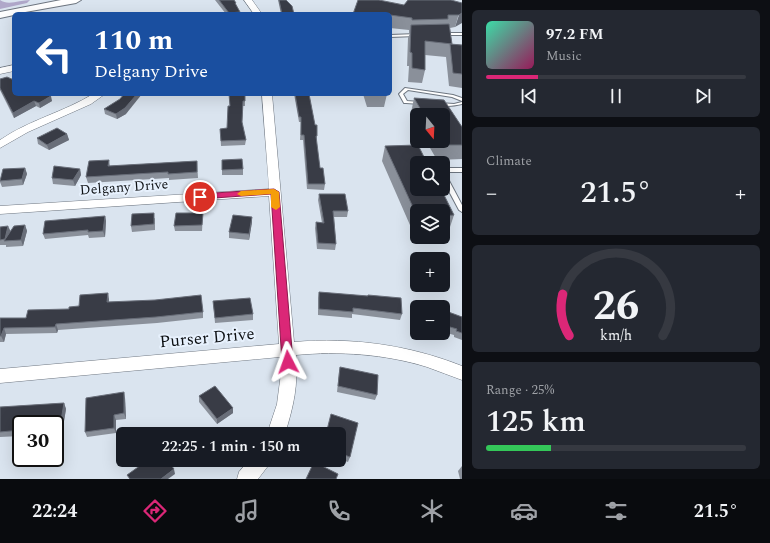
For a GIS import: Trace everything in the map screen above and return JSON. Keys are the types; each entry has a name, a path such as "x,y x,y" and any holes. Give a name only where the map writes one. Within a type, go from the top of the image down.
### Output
{"street":[{"path":"15,12 76,0"},
{"path":"248,0 257,12"},
{"path":"0,15 12,13"},
{"path":"0,72 12,69"},
{"path":"0,145 24,130 85,103 97,96"},
{"path":"267,96 289,374 286,404 278,427"},
{"name":"Delgany Drive","path":"0,210 274,192"},
{"name":"Purser Drive","path":"0,376 287,350 341,347 388,351 462,373"},
{"path":"246,479 255,467"}],"lane":[{"path":"440,34 462,34"},
{"path":"392,36 418,35"},
{"path":"426,103 406,102 401,94 407,89 453,96 462,100"},
{"path":"433,104 454,105 462,103"},
{"path":"450,170 462,170"},
{"path":"450,188 462,210"}],"shaded area":[{"path":"0,0 10,3 30,0 27,3 0,9"}],"building":[{"path":"219,0 234,0 240,12 228,12"},
{"path":"279,0 286,0 292,6 294,12 282,12"},
{"path":"358,0 379,0 404,5 408,0 451,0 462,3 462,13 459,15 448,15 448,19 412,20 412,18 392,15 392,12 354,12"},
{"path":"449,24 452,44 425,41 425,70 412,68 412,53 410,52 411,25"},
{"path":"450,44 462,45 462,74 453,73"},
{"path":"7,77 12,79 12,96 51,96 39,103 34,101 13,113 0,88 0,79"},
{"path":"122,96 135,96 125,108 116,114 104,109"},
{"path":"229,96 245,96 245,101 243,101 242,122 246,140 221,141 220,129 227,128 228,106 230,106"},
{"path":"295,96 309,96 315,125 317,125 316,136 320,168 323,168 325,184 308,184 304,135 301,135 301,117 299,117"},
{"path":"414,98 444,100 449,108 420,108"},
{"path":"450,109 462,127 462,145 450,145"},
{"path":"57,128 67,134 47,145 37,138"},
{"path":"410,145 410,148 420,148 424,156 410,156 410,196 444,196 448,204 412,204 385,146"},
{"path":"242,159 243,169 222,170 222,160"},
{"path":"109,160 108,166 197,161 197,172 168,174 168,172 86,177 89,161"},
{"path":"54,166 80,169 73,180 52,178"},
{"path":"25,168 22,179 0,181 3,169"},
{"path":"319,194 345,194 348,211 333,211 336,244 318,243 316,222 324,223"},
{"path":"450,207 454,215 450,215"},
{"path":"154,213 154,224 131,226 132,214"},
{"path":"176,213 203,213 202,225 174,226"},
{"path":"233,215 252,217 249,234 229,232"},
{"path":"105,216 103,231 88,232 88,230 43,234 45,221"},
{"path":"25,225 21,240 4,241 14,226"},
{"path":"8,226 5,239 0,240 0,227"},
{"path":"319,292 401,298 402,314 353,308 353,312 319,309"},
{"path":"108,293 107,302 155,300 201,295 203,312 56,324 55,327 4,328 0,336 0,318 26,318 28,310 69,309 69,307 79,306 80,295"},
{"path":"250,298 253,314 215,318 213,301"},
{"path":"450,313 462,317 462,333 456,331 457,329 450,327"},
{"path":"340,367 378,375 377,395 338,386"},
{"path":"215,386 233,408 217,419 199,396"},
{"path":"124,392 124,413 114,415 114,428 85,432 86,398"},
{"path":"64,403 62,415 12,415 12,431 0,432 0,407"},
{"path":"331,414 358,423 350,457 346,456 346,427 328,427"},
{"path":"138,467 172,467 174,469 161,479 130,479 127,475"},
{"path":"312,467 324,467 338,474 336,479 306,479"}],"slow traffic":[{"path":"241,194 274,192 276,207"}],"route":[{"path":"200,197 274,192 288,362"}]}
